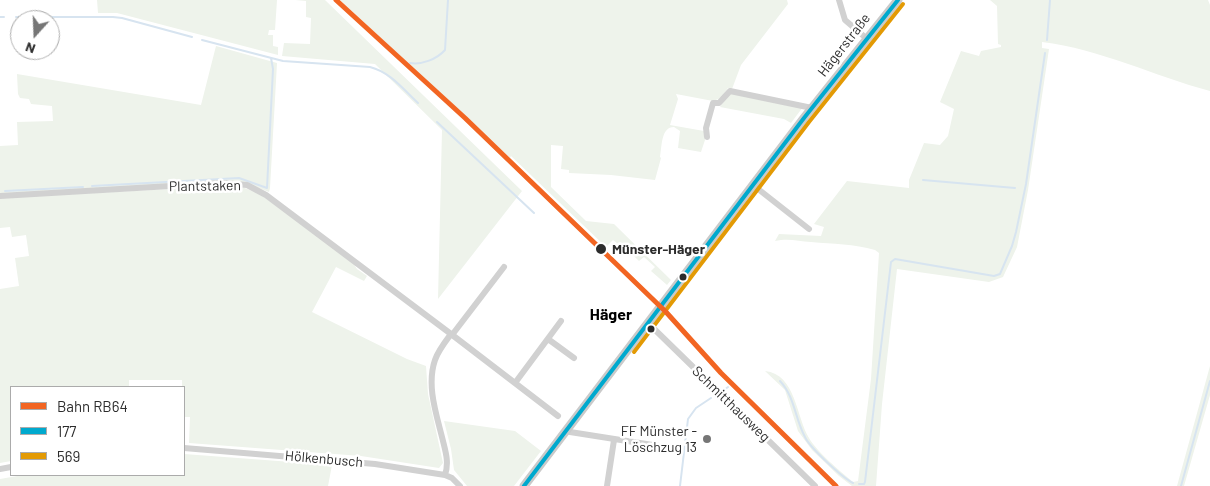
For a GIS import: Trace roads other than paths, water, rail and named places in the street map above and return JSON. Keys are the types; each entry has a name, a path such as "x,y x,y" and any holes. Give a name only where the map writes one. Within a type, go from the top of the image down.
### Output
{"main road":[{"name":"Hägerstraße","path":"524,486 812,108 898,0"}],"street":[{"path":"839,0 845,20 866,38"},
{"path":"707,137 706,128 713,103 719,103 730,91 812,108"},
{"name":"Plantstaken","path":"0,196 222,183 247,185 271,198 558,416"},
{"path":"753,185 809,228"},
{"path":"446,475 448,460 434,404 431,380 433,367 437,355 451,334 504,267"},
{"path":"515,383 561,321"},
{"name":"Schmitthausweg","path":"648,323 815,486"},
{"path":"548,339 574,358"},
{"path":"566,430 614,440 659,446"},
{"path":"607,486 614,440"},
{"name":"Hölkenbusch","path":"185,448 375,464 446,475 460,486"}],"waterway":[{"path":"410,63 429,61 445,50 448,0"},
{"path":"1047,40 1050,0"},
{"path":"60,17 122,18 192,37"},
{"path":"202,40 283,61 377,69 390,77 418,103"},
{"path":"859,484 864,484 865,482 891,262 895,259 994,276 1000,274 1012,246 1026,184 1045,53"},
{"path":"92,186 239,178 267,188 273,69 271,58"},
{"path":"437,122 534,213"},
{"path":"923,180 1015,188"},
{"path":"5,191 83,187"},
{"path":"780,381 789,394 808,442 827,462 853,483"},
{"path":"1181,486 1210,381"},
{"path":"724,390 728,387"},
{"path":"680,486 688,419 696,408 711,398"}],"rail line":[{"name":"RB64","path":"336,0 465,118 666,312 721,373 836,486"}],"place":[{"name":"Münster-Häger","path":"601,249"},
{"name":"FF Münster - Löschzug 13","path":"707,439"}],"district":[{"name":"Häger","path":"611,315"}]}
